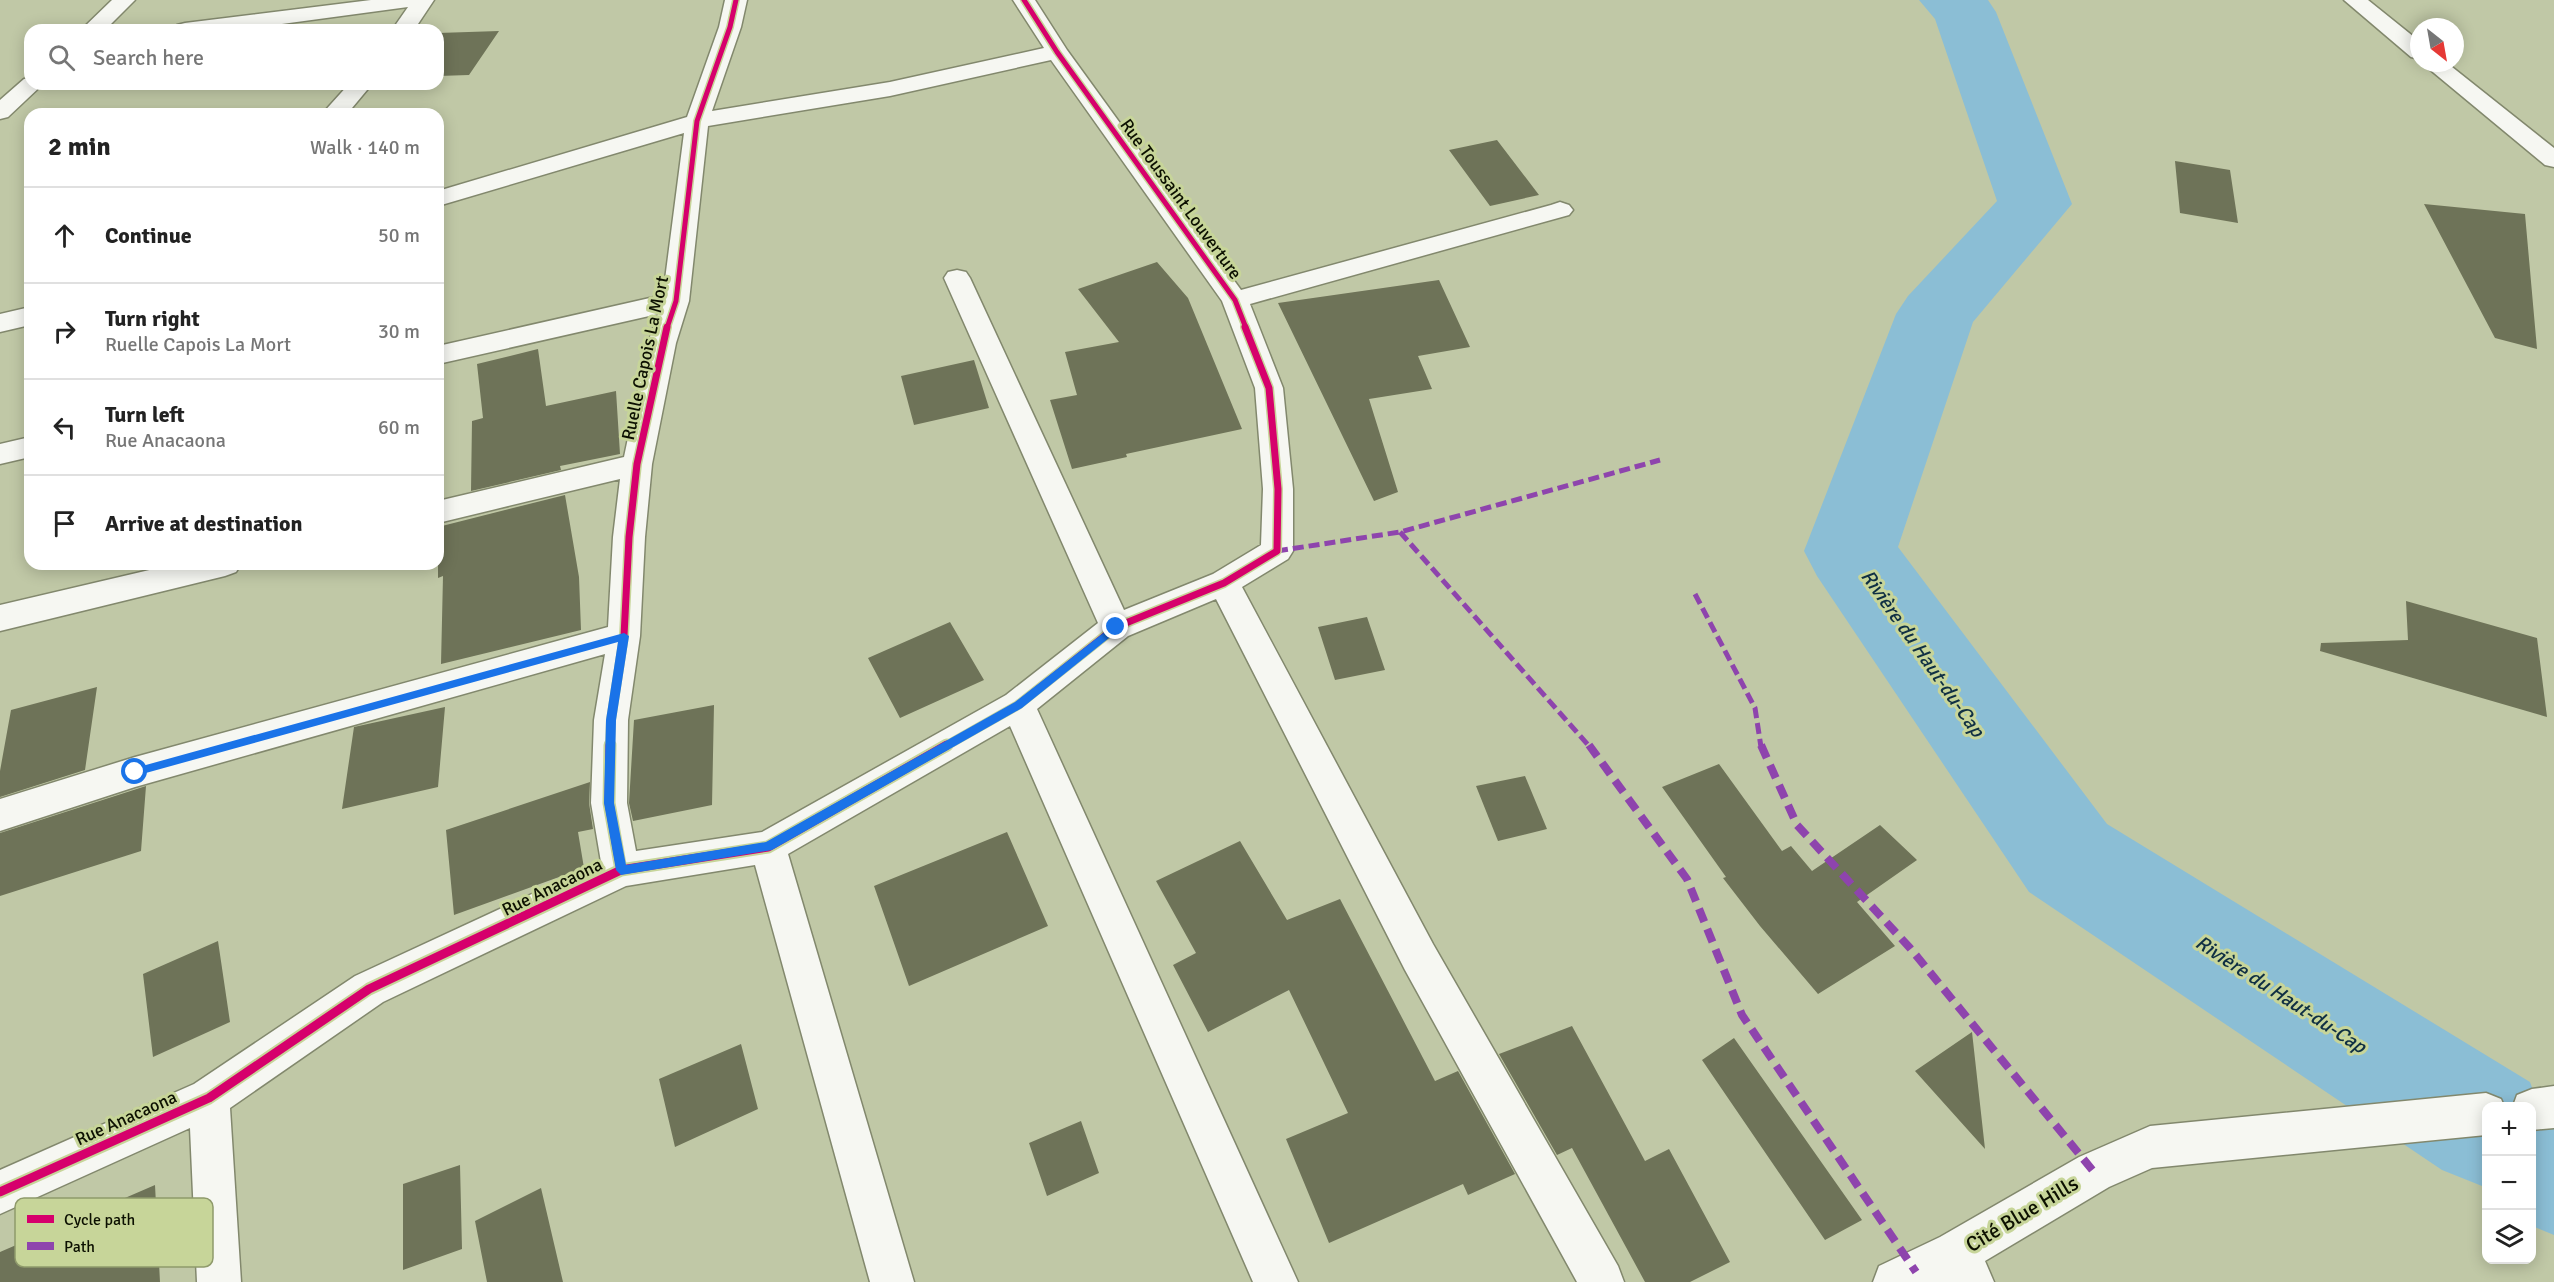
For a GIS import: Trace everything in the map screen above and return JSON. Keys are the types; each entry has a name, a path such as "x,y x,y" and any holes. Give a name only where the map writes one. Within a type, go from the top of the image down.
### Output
{"street":[{"path":"98,24 124,0"},
{"path":"227,24 411,0"},
{"path":"407,24 423,0"},
{"name":"Ruelle Capois La Mort","path":"621,870 609,803 611,720 624,636 629,537 637,464 662,343 676,301 697,121 730,27 736,0"},
{"name":"Rue Toussaint Louverture","path":"1023,0 1057,52 1235,300 1269,388 1278,489 1277,550 1224,583"},
{"path":"2355,0 2410,45"},
{"path":"444,197 697,121 890,89 1057,52"},
{"path":"2444,72 2554,160"},
{"path":"0,112 25,90"},
{"path":"339,108 356,90"},
{"path":"1235,300 1560,210"},
{"path":"957,278 1116,627"},
{"path":"444,354 676,301"},
{"path":"0,323 24,317"},
{"path":"0,454 24,448"},
{"path":"444,511 637,464"},
{"path":"0,618 200,570"},
{"path":"1224,583 1419,957 1602,1282"},
{"name":"Rue Anacaona","path":"0,1192 208,1098 369,989 621,870 768,847 1018,705 1116,627 1224,583"},
{"path":"0,815 135,772 624,636"},
{"path":"1018,705 1276,1282"},
{"path":"768,847 892,1282"},
{"path":"208,1098 219,1282"},
{"path":"2536,1109 2554,1107"},
{"name":"Cité Blue Hills","path":"1895,1282 1964,1268 2094,1172 2150,1147 2482,1114"}],"building":[{"path":"499,31 469,75 444,76 444,33"},
{"path":"1497,140 1539,195 1490,206 1449,150"},
{"path":"2175,161 2230,170 2238,223 2180,213"},
{"path":"2424,204 2525,214 2537,349 2495,338"},
{"path":"1157,262 1188,298 1242,429 1126,454 1127,457 1072,469 1050,400 1077,395 1065,352 1119,342 1078,289"},
{"path":"1439,280 1470,347 1418,356 1432,389 1369,399 1398,492 1374,501 1278,303"},
{"path":"538,349 546,406 616,391 620,454 560,466 561,470 471,491 472,421 483,418 477,364"},
{"path":"974,360 989,408 914,425 901,376"},
{"path":"565,495 579,577 581,630 441,664 443,576 438,578 438,570 444,570 444,525"},
{"path":"2406,601 2537,638 2547,717 2320,651 2321,643 2408,640"},
{"path":"1367,617 1385,670 1335,680 1318,627"},
{"path":"950,622 984,680 900,718 868,658"},
{"path":"97,687 85,770 0,797 0,771 11,710"},
{"path":"714,705 712,805 633,821 629,803 634,720"},
{"path":"445,707 438,787 342,809 354,727"},
{"path":"1719,764 1782,851 1791,846 1812,871 1880,825 1917,860 1857,902 1895,946 1818,994 1723,878 1726,877 1662,787"},
{"path":"1525,776 1547,829 1498,841 1476,786"},
{"path":"590,782 589,803 593,829 578,832 584,868 454,915 446,830"},
{"path":"146,786 141,851 0,896 0,833"},
{"path":"1007,832 1048,926 909,986 874,886"},
{"path":"1240,841 1287,920 1340,899 1435,1081 1458,1071 1515,1174 1468,1195 1463,1184 1329,1243 1286,1139 1348,1113 1289,990 1208,1032 1173,965 1196,953 1156,881"},
{"path":"218,941 230,1022 153,1057 143,974"},
{"path":"1572,1026 1645,1161 1669,1149 1730,1262 1690,1282 1645,1282 1572,1148 1557,1155 1499,1054"},
{"path":"1972,1032 1985,1149 1915,1071"},
{"path":"1734,1038 1862,1220 1825,1240 1702,1060"},
{"path":"741,1044 758,1109 675,1147 659,1079"},
{"path":"1081,1121 1099,1173 1047,1196 1029,1143"},
{"path":"460,1165 462,1249 403,1270 403,1184"},
{"path":"155,1185 156,1198 125,1198"},
{"path":"541,1188 563,1282 487,1282 475,1221"},
{"path":"15,1246 15,1267 159,1267 160,1282 0,1282 0,1252"}],"waterway":[{"name":"Rivière du Haut-du-Cap","path":"1951,0 1964,12 2035,204 1936,314 1850,551 2068,858 2482,1123"},
{"name":"Rivière du Haut-du-Cap","path":"2533,1156 2554,1172"}],"marked path":[{"path":"1277,551 1400,532 1660,460"},
{"path":"1400,532 1601,759 1687,879 1742,1015 1916,1272"},
{"path":"1695,594 1755,708 1759,742 1797,825 1910,948 2094,1172"}],"cycle path":[{"path":"621,870 609,803 611,720 624,636 629,537 637,464 662,343 676,301 697,121 730,27 736,0"},
{"path":"0,1192 209,1098 369,989 621,870 768,847 1018,705 1116,627 1224,583 1277,551 1278,489 1269,388 1235,300 1057,52 1024,0"}],"route":[{"path":"135,772 624,636 611,720 609,803 621,870 768,847 1018,705 1116,627"}]}
